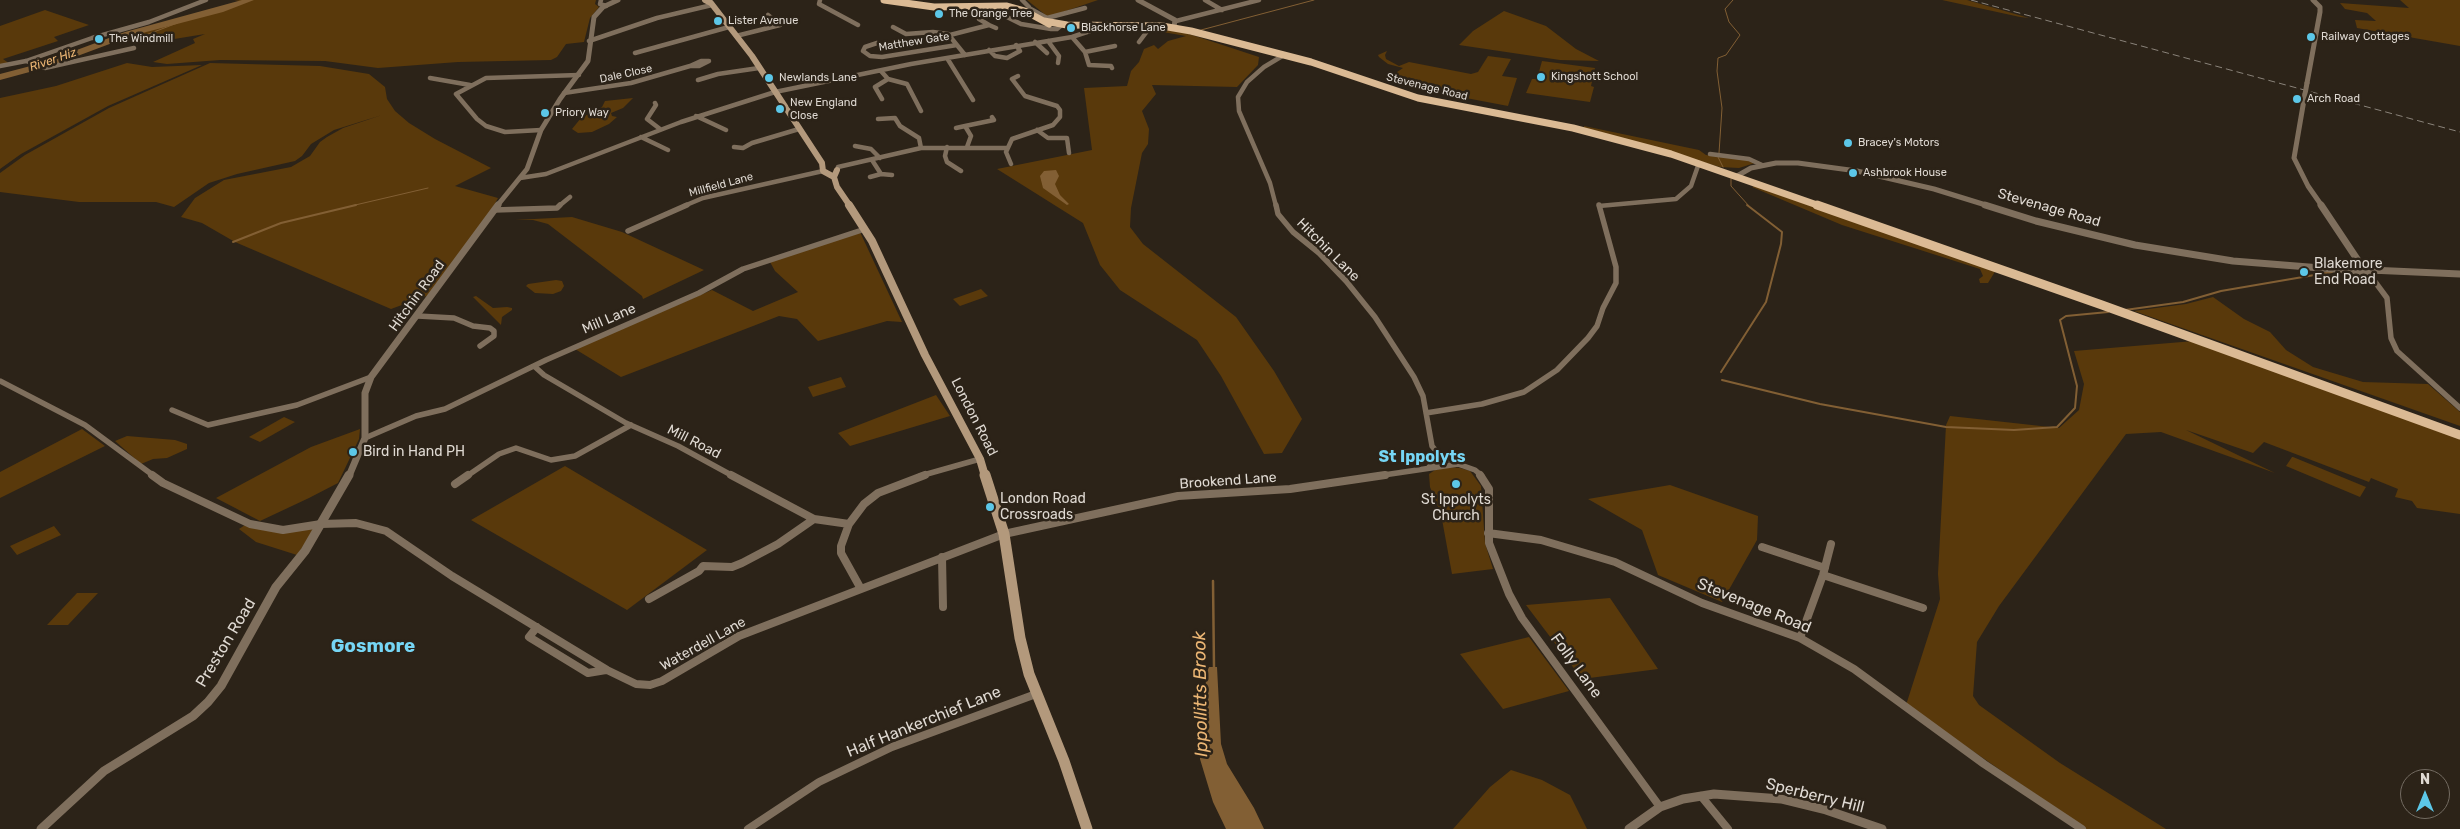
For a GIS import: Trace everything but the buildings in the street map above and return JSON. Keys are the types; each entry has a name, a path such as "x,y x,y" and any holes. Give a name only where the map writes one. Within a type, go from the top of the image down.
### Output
{"main road":[{"name":"London Road","path":"705,0 712,5 759,68 799,129 829,169 840,191 865,229 925,355 980,459 1004,534 1020,638 1036,694 1064,761 1087,829"},
{"name":"Stevenage Road","path":"884,0 934,7 973,4 1003,6 1027,10 1044,20 1062,25 1151,26 1175,24 1284,55 1418,98 1573,128 1699,163 2324,384"},
{"path":"2324,384 2347,390 2460,429"},
{"path":"2324,384 2344,394 2460,435"}],"street":[{"path":"0,66 26,61 86,40 149,22 206,0"},
{"path":"601,0 600,4 606,6 618,0"},
{"path":"820,0 819,4 858,25"},
{"path":"1022,0 1027,10 1047,18 1085,8"},
{"path":"1138,0 1175,24 1259,0"},
{"path":"1206,0 1222,10"},
{"path":"2313,0 2320,7 2320,12 2294,158 2308,186 2361,270"},
{"path":"589,41 657,18 712,5"},
{"name":"Hitchin Road","path":"365,438 364,393 371,377 529,165 534,145 541,130 564,93 588,61 589,41 594,17 606,6"},
{"path":"736,36 780,25 768,15"},
{"path":"1007,17 1021,24 1049,29 1056,29 1062,25"},
{"path":"979,19 996,28"},
{"path":"893,27 909,34 933,32 950,35 989,25"},
{"path":"520,178 546,174 696,116 775,92 1016,45 1072,37 1090,31 1093,26"},
{"path":"1139,42 1151,26"},
{"path":"635,53 648,52 649,49 729,27"},
{"path":"950,35 965,55"},
{"path":"1072,37 1085,52 1087,62 1091,66 1111,66"},
{"path":"1048,41 1059,56 1058,63"},
{"path":"1035,42 1047,53"},
{"name":"Matthew Gate","path":"877,43 865,47 863,51 870,56 882,58 957,44"},
{"path":"989,50 995,56 1008,58 1020,52 1016,45"},
{"path":"1085,52 1117,47"},
{"path":"26,61 46,68 134,48"},
{"name":"Hitchin Lane","path":"1284,55 1264,67 1247,82 1238,97 1239,111 1267,174 1278,214 1293,232 1318,253 1346,281 1375,317 1414,377 1423,396 1430,439 1436,451"},
{"path":"947,58 973,100"},
{"name":"Dale Close","path":"564,93 631,83 690,66"},
{"path":"698,80 718,74 759,68"},
{"path":"881,71 888,79 907,84 922,111"},
{"path":"541,130 502,132 480,122 456,95 470,85 488,77 579,75"},
{"path":"1005,76 1015,76 1012,80 1025,96 1052,103 1060,110 1060,117 1057,122 1010,141 1006,157 1011,164"},
{"path":"430,78 470,85"},
{"path":"882,98 874,87 888,79"},
{"path":"655,103 656,106 647,119 660,130"},
{"path":"696,116 726,130"},
{"path":"878,119 895,118 900,126 919,138 921,148"},
{"path":"956,128 993,118 1001,121"},
{"path":"965,126 971,134 966,147"},
{"path":"734,147 743,148 752,142 799,129"},
{"path":"1037,130 1048,138 1068,137 1069,153"},
{"path":"641,137 668,150"},
{"path":"855,146 871,149 880,158"},
{"path":"947,147 945,156 947,162 961,171"},
{"name":"Millfield Lane","path":"628,231 703,198 921,148 1007,148"},
{"path":"1710,154 1749,159 1762,165"},
{"path":"872,160 881,174"},
{"path":"1426,413 1482,404 1524,392 1557,370 1597,326 1603,308 1616,283 1616,267 1599,205 1676,199 1691,186 1699,163"},
{"name":"Stevenage Road","path":"1737,176 1762,165 1798,163 1875,175 1960,196 2036,221 2134,245 2233,261 2361,270 2371,273"},
{"path":"870,177 881,174 892,175"},
{"path":"494,210 557,208 570,198"},
{"name":"Mill Lane","path":"365,438 416,416 445,410 534,366 699,293 743,269 865,229"},
{"path":"2371,273 2460,274"},
{"path":"2371,273 2387,298 2391,338 2398,351 2460,408"},
{"path":"418,316 454,318 473,326 490,328 494,331 494,336 480,346"},
{"name":"Mill Road","path":"534,366 544,375 631,425 678,446 814,519 849,524"},
{"path":"172,410 208,425 297,405 371,377"},
{"name":"Waterdell Lane","path":"0,381 85,424 163,483 250,524 283,530 321,524 356,523 376,526 452,576 607,670 636,684 650,685 662,681 739,636 1004,534"},
{"path":"454,484 499,454 516,448 551,460 563,459 582,453 631,425"},
{"name":"Preston Road","path":"40,829 104,771 193,716 208,702 230,671 276,588 305,551 340,494 365,438"},
{"path":"1426,468 1437,460 1436,451"},
{"name":"Folly Lane","path":"1436,451 1458,464 1475,470 1484,478 1489,489 1488,533 1497,568 1522,618 1660,807"},
{"path":"861,589 841,554 849,524 864,504 896,484 929,471 980,459"},
{"name":"Brookend Lane","path":"1004,534 1178,496 1290,489 1458,464"},
{"path":"649,599 699,571 704,566 732,567 742,563 778,544 814,519"},
{"name":"Stevenage Road","path":"1488,533 1540,540 1615,562 1702,603 1800,638 1854,669 1984,764 2082,829"},
{"path":"1800,638 1824,572 1831,544"},
{"path":"1762,546 1824,572 1923,608"},
{"path":"942,558 943,607"},
{"path":"537,627 529,637 588,673 607,670"},
{"name":"Half Hankerchief Lane","path":"748,829 819,782 892,747 1036,694"},
{"name":"Sperberry Hill","path":"1629,829 1660,807 1682,799 1738,794 1781,799 1826,810 1882,829"},
{"path":"1701,796 1728,829"}],"shaded area":[{"path":"234,0 596,0 595,4 599,7 590,18 584,42 566,44 557,57 551,60 458,62 378,68 325,61 220,60 167,64 153,62 195,43 193,39 205,34 162,41 164,34 146,40 138,39 143,36 136,35 107,42 131,32 227,7 228,9 246,2"},
{"path":"1027,0 1098,0 1048,17"},
{"path":"1942,0 1967,0 2029,18 2020,17"},
{"path":"2400,0 2460,0 2460,46 2357,28 2355,20 2376,21 2367,13 2345,9 2340,3 2409,8"},
{"path":"45,10 89,25 54,37 58,41 3,59 10,64 0,66 0,26"},
{"path":"1504,11 1546,26 1576,49 1599,61 1560,60 1459,45 1473,31"},
{"path":"1153,28 1186,33 1259,57 1258,65 1237,87 1152,85 1156,94 1142,111 1149,129 1148,144 1142,153 1131,208 1130,227 1143,244 1236,317 1274,371 1302,419 1282,453 1264,454 1221,376 1197,340 1120,290 1100,265 1083,223 997,169 1092,150 1084,88 1127,86 1131,71 1139,62 1144,49 1154,45 1158,49 1168,41 1186,36 1151,30"},
{"path":"1387,51 1386,59 1399,66 1409,62 1471,74 1478,72 1488,56 1511,59 1502,76 1517,78 1508,106 1445,94 1398,77 1394,74 1403,68 1388,64 1378,55"},
{"path":"1542,61 1595,68 1591,86 1594,87 1590,102 1526,93 1532,79 1537,79"},
{"path":"127,63 152,67 202,65 108,106 21,154 0,169 0,98 56,86"},
{"path":"210,63 320,66 369,74 385,87 387,99 395,111 409,123 435,139 491,168 455,186 498,198 482,227 432,294 391,309 235,242 202,223 181,217 195,198 224,180 291,167 310,156 320,142 327,137 343,128 382,115 334,130 311,144 302,156 295,161 237,174 209,183 174,207 156,202 79,202 0,192 0,173 25,155 109,108"},
{"path":"633,98 623,108 611,113 612,116 617,117 609,124 592,132 578,133 572,129 581,118 602,107 605,101"},
{"path":"1584,126 1699,150 1706,155 1748,160 1755,163 1739,168 1720,167 1584,128"},
{"path":"1056,170 1059,176 1055,184 1060,195 1069,204 1067,205 1043,188 1040,176 1044,171"},
{"path":"1754,186 1996,270 1988,283 1980,283 1979,279 1983,276 1980,269 1842,225 1752,187"},
{"path":"572,217 622,232 704,270 643,299 642,296 548,224 533,220 515,220"},
{"path":"860,232 902,322 887,321 818,341 797,319 779,316 621,377 575,349 712,290 753,311 798,292 775,271 770,262"},
{"path":"556,280 562,281 564,286 561,291 553,294 535,293 526,286 528,284"},
{"path":"981,289 988,296 960,306 953,299"},
{"path":"476,296 493,308 507,307 512,308 512,310 502,317 501,325 473,297"},
{"path":"2213,297 2244,319 2270,332 2286,350 2313,367 2363,382 2428,384 2460,412 2460,426 2134,311 2186,304"},
{"path":"2194,341 2460,438 2460,514 2417,508 2412,501 2395,497 2398,489 2371,478 2369,482 2264,442 2253,453 2186,430 2275,473 2161,432 2126,434 1999,606 1977,642 1973,696 1979,705 2060,763 2166,829 2086,829 1906,705 1940,599 1938,574 1946,425 1950,416 2059,428 2079,410 2084,384 2074,351"},
{"path":"841,377 846,387 813,397 808,387"},
{"path":"936,395 950,416 850,446 838,433"},
{"path":"284,417 295,422 260,442 249,437"},
{"path":"82,429 105,446 0,498 0,472"},
{"path":"360,429 359,439 338,483 309,498 260,521 216,498 311,447"},
{"path":"127,436 175,440 187,444 187,449 167,458 153,459 141,464 115,441"},
{"path":"2292,457 2366,487 2360,497 2286,466"},
{"path":"565,466 707,550 627,610 471,520"},
{"path":"1449,467 1470,471 1481,486 1485,543 1493,569 1452,574 1441,514 1430,487 1429,474 1435,470"},
{"path":"1670,485 1758,516 1757,540 1722,602 1658,575 1642,530 1588,499"},
{"path":"245,525 270,531 316,527 297,555 256,542 239,529"},
{"path":"54,526 61,535 17,555 10,546"},
{"path":"77,593 98,593 68,625 47,625"},
{"path":"1610,598 1658,669 1582,679 1526,605"},
{"path":"1529,637 1569,691 1503,709 1460,654"},
{"path":"1209,667 1217,667 1221,744 1227,764 1254,808 1264,829 1226,829 1213,802 1200,759 1201,726"},
{"path":"1511,770 1542,780 1570,795 1587,829 1453,829 1490,787"}],"waterway":[{"name":"River Hiz","path":"0,77 45,65 128,34 220,10 250,0"},
{"name":"Ippollitts Brook","path":"1201,30 1314,0"},
{"path":"1719,153 1722,108 1717,71 1718,58 1726,55 1740,35 1729,22 1725,9 1733,0"},
{"name":"River Hiz","path":"146,35 193,17"},
{"path":"1718,157 1723,167"},
{"path":"1731,179 1731,186 1749,206"},
{"path":"351,206 428,188"},
{"path":"233,242 281,223 356,205"},
{"path":"1721,372 1766,302 1781,244 1782,232 1747,205"},
{"path":"2125,310 2183,302 2221,291 2332,272"},
{"path":"1722,380 1820,404 1946,427 2014,430 2057,427 2075,408 2077,386 2060,320 2066,316 2108,312"},
{"name":"Ippollitts Brook","path":"1213,581 1214,668"}],"railway":[{"path":"1971,0 2460,132"}],"place":[{"name":"The Orange Tree","path":"939,14"},
{"name":"Lister Avenue","path":"718,21"},
{"name":"Blackhorse Lane","path":"1071,28"},
{"name":"Railway Cottages","path":"2311,37"},
{"name":"The Windmill","path":"99,39"},
{"name":"Kingshott School","path":"1541,77"},
{"name":"Newlands Lane","path":"769,78"},
{"name":"Arch Road","path":"2297,99"},
{"name":"New England Close","path":"780,109"},
{"name":"Priory Way","path":"545,113"},
{"name":"Bracey's Motors","path":"1848,143"},
{"name":"Ashbrook House","path":"1853,173"},
{"name":"Blakemore End Road","path":"2304,272"},
{"name":"Bird in Hand PH","path":"353,452"},
{"name":"St Ippolyts Church","path":"1456,484"},
{"name":"London Road Crossroads","path":"990,507"}],"district":[{"name":"St Ippolyts","path":"1422,457"},
{"name":"Gosmore","path":"373,647"}]}
